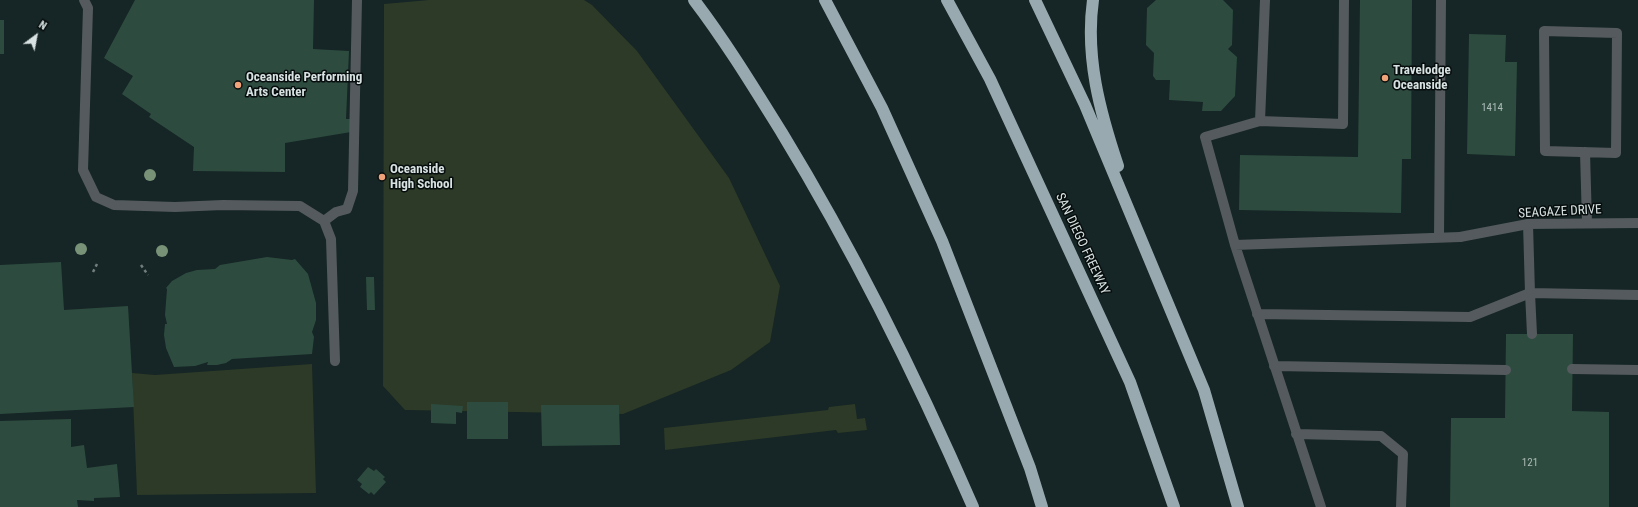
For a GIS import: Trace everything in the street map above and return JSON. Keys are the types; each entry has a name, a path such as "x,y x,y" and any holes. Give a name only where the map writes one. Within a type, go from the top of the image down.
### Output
{"highway":[{"path":"694,0 752,84 802,166 842,236 906,361 973,507"},
{"path":"825,0 882,108 942,241 1030,468 1042,507"},
{"name":"SAN DIEGO FREEWAY","path":"947,0 990,79 1130,382 1174,507"},
{"path":"1035,0 1085,105 1204,390 1238,507"},
{"path":"1093,0 1090,37 1098,101 1142,242"}],"street":[{"path":"84,0 88,8 83,170 96,197 114,205 175,207 224,205 300,206 324,221 331,239 335,361"},
{"path":"324,221 336,212 347,209 353,191 357,0"},
{"path":"1260,121 1265,0"},
{"path":"1321,507 1235,245 1205,137 1260,121 1343,124 1344,0"},
{"path":"1439,238 1441,0"},
{"path":"1544,31 1617,33 1616,153 1584,152 1545,151 1544,31"},
{"path":"1584,152 1587,223"},
{"name":"SEAGAZE DRIVE","path":"1235,245 1460,237 1528,224 1638,222"},
{"path":"1528,224 1532,334"},
{"path":"1257,314 1470,317 1530,293 1638,295"},
{"path":"1274,366 1506,370"},
{"path":"1572,369 1638,370"},
{"path":"1296,434 1381,436 1403,454 1401,507"}],"path":[{"path":"92,272 97,264"},
{"path":"141,265 148,275"}],"green space":[{"path":"429,0 584,0 592,5 637,51 729,178 780,286 770,342 731,370 623,414 405,410 383,386 384,4"},
{"path":"312,364 316,493 137,495 132,373 155,375"},
{"path":"855,404 857,419 865,418 867,430 838,433 836,430 665,450 664,428 828,410 829,407"}],"building":[{"name":"Oceanside Performing Arts Center","path":"135,0 314,0 313,49 349,51 346,119 352,119 351,132 285,143 285,172 193,171 194,147 149,117 151,114 122,94 133,76 104,58"},
{"path":"1156,0 1223,0 1233,10 1232,45 1228,49 1237,57 1235,96 1221,111 1202,111 1203,102 1169,100 1170,80 1156,80 1153,76 1154,53 1146,45 1147,8"},
{"name":"Travelodge Oceanside","path":"1360,0 1412,0 1411,159 1402,159 1401,213 1239,210 1240,155 1358,157"},
{"path":"0,20 4,20 4,54 0,54"},
{"path":"1469,34 1506,35 1505,62 1517,62 1515,156 1467,154"},
{"path":"267,257 292,260 295,259 308,274 316,303 316,320 312,332 314,337 312,354 232,359 226,363 217,365 207,365 208,362 195,366 174,367 166,348 164,335 165,324 167,324 165,315 166,288 172,281 186,273 197,270 215,269 220,265"},
{"path":"61,262 64,310 128,306 134,407 0,414 0,265"},
{"path":"366,277 374,277 375,310 367,310"},
{"path":"1506,334 1573,334 1572,411 1609,412 1609,507 1450,507 1451,418 1505,418"},
{"path":"467,402 508,402 508,439 467,439"},
{"path":"431,404 463,406 462,413 456,412 456,424 431,423"},
{"path":"541,405 619,405 620,445 542,446"},
{"path":"71,419 71,447 84,445 87,468 117,464 120,497 94,498 94,501 77,500 78,507 0,507 0,421"},
{"path":"368,467 374,471 376,469 385,477 383,479 386,482 374,495 371,492 369,494 360,487 362,484 357,480"}],"place":[{"name":"Travelodge Oceanside","path":"1385,78"},
{"name":"Oceanside Performing Arts Center","path":"238,85"},
{"name":"Oceanside High School","path":"382,177"}]}
